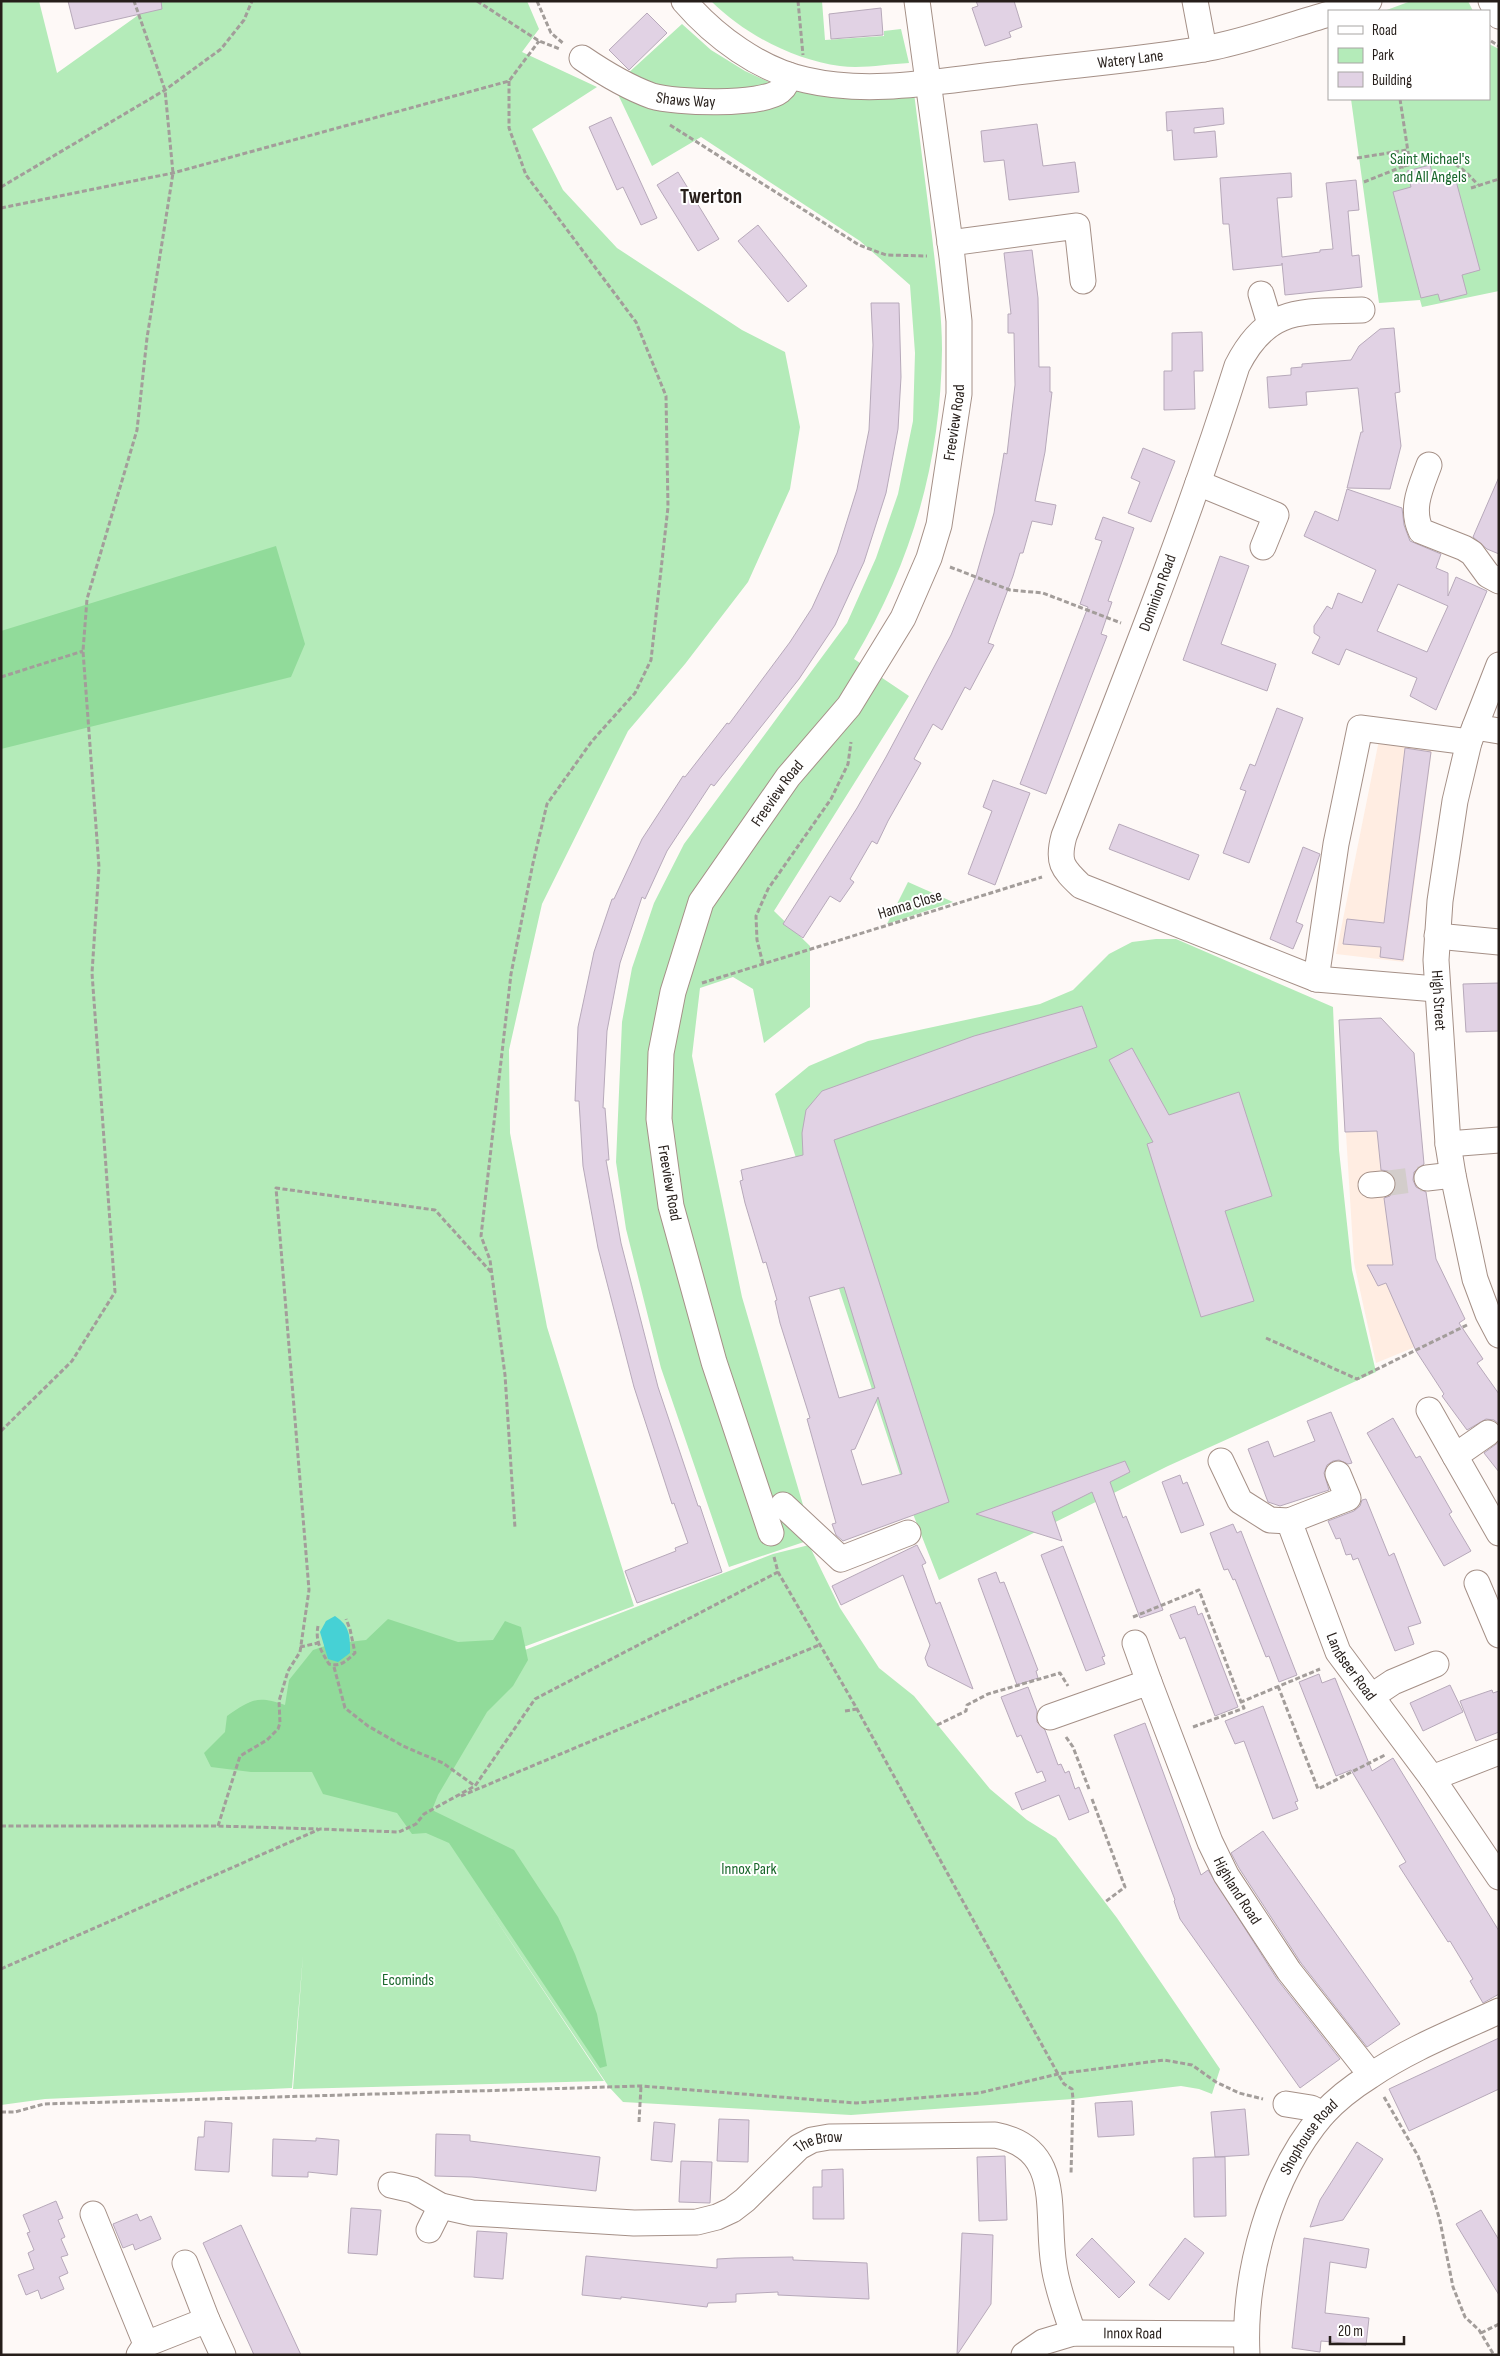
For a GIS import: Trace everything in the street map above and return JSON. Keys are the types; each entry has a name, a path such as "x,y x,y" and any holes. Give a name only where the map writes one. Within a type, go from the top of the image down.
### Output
{"street":[{"path":"684,1 697,17 731,45 797,78 839,86 871,87 927,83"},
{"name":"Freeview Road","path":"778,1513 714,1362 671,1206 659,1119 661,1053 673,992 701,902 788,778 849,706 903,618 929,558 939,525 959,394 959,321 951,250 916,1"},
{"path":"1195,1 1204,49"},
{"path":"1342,10 1369,1"},
{"path":"1491,1 1499,16"},
{"name":"Watery Lane","path":"927,83 1204,49 1328,14"},
{"name":"Shaws Way","path":"582,58 630,87 654,96 681,100 754,100 779,92 788,82 797,78"},
{"path":"951,250 1077,226 1083,281"},
{"path":"1261,294 1270,324"},
{"name":"Dominion Road","path":"1064,870 1061,861 1064,836 1144,632 1198,483 1237,366 1254,336 1270,324 1286,316 1309,312 1362,310"},
{"path":"1429,465 1416,502 1416,520 1421,531 1464,548 1472,554 1488,575 1499,580"},
{"path":"1198,483 1276,515 1263,547"},
{"name":"High Street","path":"1493,1325 1475,1279 1453,1176 1448,1144 1436,990 1440,901 1455,801 1472,734 1499,665"},
{"path":"1316,979 1336,844 1360,728 1472,734 1499,732"},
{"path":"1064,870 1081,886 1316,979 1436,990"},
{"path":"1437,936 1499,942"},
{"path":"1448,1144 1499,1140"},
{"path":"1427,1178 1453,1176"},
{"path":"1429,1410 1499,1533"},
{"path":"1455,1456 1488,1433"},
{"path":"1221,1461 1240,1501 1270,1520 1289,1521 1348,1498 1338,1474"},
{"path":"778,1513 841,1559 908,1533"},
{"name":"Landseer Road","path":"1289,1521 1338,1652 1432,1778 1499,1877"},
{"path":"1477,1583 1499,1635"},
{"name":"Highland Road","path":"1135,1643 1210,1842 1226,1875 1290,1971 1371,2075"},
{"path":"1372,1696 1393,1682 1436,1664"},
{"path":"1050,1717 1149,1682"},
{"path":"1432,1778 1499,1752"},
{"name":"Shophouse Road","path":"1247,2344 1250,2291 1273,2198 1289,2166 1324,2114 1371,2075 1434,2040 1499,2012"},
{"path":"1286,2104 1311,2108 1324,2114"},
{"name":"The Brow","path":"391,2186 413,2190 441,2206 472,2213 624,2222 697,2222 717,2217 732,2210 800,2147 812,2140 830,2137 994,2135 1011,2138 1029,2148 1041,2165 1049,2187 1054,2267 1073,2332"},
{"path":"429,2230 441,2206"},
{"path":"93,2214 121,2283 142,2349 206,2320"},
{"path":"186,2263 206,2320 223,2355"},
{"name":"Innox Road","path":"1024,2355 1043,2342 1073,2332 1247,2344"}],"path":[{"path":"1,1431 72,1361 115,1292 92,973 99,867 83,651 87,599 136,430 147,338 173,173 166,90 134,1"},
{"path":"1,187 166,90 221,49 244,20 252,1"},
{"path":"477,1 540,41 582,58"},
{"path":"537,1 551,33 582,58"},
{"path":"797,78 798,1"},
{"path":"1,208 173,173 509,81 540,41"},
{"path":"509,81 509,128 526,176 636,322 666,396 668,507 651,660 635,693 592,741 547,804 510,974 481,1236 490,1260 506,1376 516,1528"},
{"path":"1400,100 1410,165"},
{"path":"664,121 860,245 886,255 951,250"},
{"path":"1358,158 1407,150"},
{"path":"1364,182 1403,167 1431,159 1448,160 1467,172 1478,185"},
{"path":"1471,188 1499,179"},
{"path":"959,570 1010,590 1044,593 1144,632"},
{"path":"1,677 83,651"},
{"path":"763,964 757,940 756,916 768,889 831,799 848,764 851,744 846,729 836,720"},
{"name":"Hanna Close","path":"699,984 1064,870"},
{"path":"218,1826 240,1756 267,1740 278,1729 280,1723 279,1701 288,1671 300,1652 309,1590 276,1188 435,1210 491,1272"},
{"path":"1266,1338 1356,1379 1493,1325"},
{"path":"778,1513 778,1572 857,1709 1058,2074 1064,2084 1072,2089 1074,2099"},
{"path":"1,1826 218,1826 399,1832 416,1824 424,1814 475,1786 535,1699 778,1572"},
{"path":"1135,1643 1126,1620 1198,1590 1244,1708 1170,1735"},
{"path":"318,1626 316,1636 318,1643 329,1664 336,1666 345,1662 355,1653 346,1619"},
{"path":"300,1647 318,1643"},
{"path":"446,1802 819,1645"},
{"path":"1241,1702 1328,1666 1338,1652"},
{"path":"334,1667 346,1708 368,1726 403,1746 442,1763 475,1786"},
{"path":"937,1725 966,1710 967,1705 988,1694 1060,1674 1080,1706"},
{"path":"1278,1686 1318,1789 1407,1744"},
{"path":"845,1711 857,1709"},
{"path":"1073,1746 1088,1789"},
{"path":"1092,1799 1125,1887 1105,1902"},
{"path":"1,1969 320,1829"},
{"path":"1,2112 15,2112 44,2104 641,2086 856,2103 979,2093 1058,2074 1164,2060 1192,2064 1216,2082 1239,2093 1286,2104"},
{"path":"1371,2075 1418,2156 1440,2221 1453,2287 1465,2317 1481,2334 1494,2355"},
{"path":"639,2122 641,2086"},
{"path":"1066,2159 1071,2160"},
{"path":"1481,2334 1499,2324"}],"shaded area":[{"path":"1379,740 1432,749 1404,962 1336,954"},
{"path":"1381,1018 1414,1053 1426,1190 1436,1259 1465,1319 1415,1347 1376,1363 1354,1263 1339,1020"}],"green space":[{"path":"1,1 39,1 57,73 158,1 527,1 539,29 522,52 597,87 532,129 563,190 617,248 742,330 785,352 800,427 790,489 748,582 685,664 628,731 542,904 509,1050 510,1133 547,1327 634,1606 502,1655 486,1665 773,1554 809,1545 840,1608 879,1668 914,1696 990,1789 1027,1820 1056,1838 1117,1918 1220,2069 1212,2094 1199,2089 1181,2086 1073,2099 851,2115 623,2102 609,2087 486,1905 604,2081 293,2089 303,1955 292,2088 45,2099 1,2105"},
{"path":"711,1 822,1 825,40 884,36 884,31 901,29 909,63 848,67 805,58 771,44 754,34 724,13"},
{"path":"1411,1 1468,1 1472,10 1387,10"},
{"path":"682,24 711,50 745,71 780,87 914,93 937,278 942,335 936,431 929,471 919,510 892,586 854,659 909,696 774,911 810,946 810,1007 764,1043 753,989 733,977 700,988 692,1056 742,1297 813,1539 729,1567 661,1368 626,1229 616,1162 622,1022 632,968 654,903 684,844 847,623 876,558 898,494 913,421 915,353 910,285 860,241 701,137 652,166 614,86"},
{"name":"Saint Michael's and All Angels","path":"1490,44 1499,49 1499,291 1422,307 1420,300 1379,303 1351,100 1490,100"},
{"path":"276,546 305,644 291,677 1,749 1,631"},
{"path":"908,882 953,902 887,924"},
{"path":"1176,939 1333,1007 1339,1150 1352,1270 1376,1372 1168,1466 939,1580 913,1514 775,1094 809,1066 868,1041 1040,1004 1073,990 1109,954 1132,942"},
{"path":"388,1619 458,1642 493,1640 505,1621 521,1627 528,1660 513,1686 487,1712 438,1795 432,1810 514,1850 558,1917 575,1954 597,2014 607,2066 600,2068 449,1843 426,1833 412,1834 397,1813 323,1794 312,1772 251,1772 211,1767 204,1753 225,1732 227,1716 242,1706 260,1700 285,1705 289,1680 313,1650 331,1644 366,1640"}],"water":[{"path":"335,1616 344,1624 350,1641 350,1653 338,1662 328,1659 320,1632 326,1621"}],"building":[{"path":"68,1 161,1 162,9 75,29"},
{"path":"976,1 1014,1 1022,27 1009,32 1011,37 985,46 972,8 978,6"},
{"path":"881,8 883,35 831,39 829,14"},
{"path":"647,13 667,33 629,70 609,50"},
{"path":"1223,108 1224,124 1194,128 1194,133 1215,131 1217,157 1174,160 1172,130 1167,131 1166,112"},
{"path":"611,117 657,218 641,225 623,187 617,190 589,127"},
{"path":"1037,124 1043,166 1075,162 1079,192 1009,200 1004,160 984,162 981,131"},
{"name":"Saint Michael's and All Angels","path":"1430,165 1435,182 1455,177 1480,270 1462,275 1467,294 1440,301 1438,294 1421,298 1393,192 1411,187 1407,171"},
{"path":"678,172 719,239 698,251 657,185"},
{"path":"1291,173 1292,197 1277,198 1282,257 1333,249 1326,183 1356,180 1359,210 1348,211 1352,256 1359,255 1362,287 1285,295 1282,263 1282,265 1233,270 1229,224 1223,224 1220,178"},
{"path":"758,225 807,286 788,302 738,241"},
{"path":"1032,250 1038,298 1039,367 1050,367 1050,392 1052,392 1045,452 1035,501 1056,505 1052,525 1032,521 1023,553 1020,553 988,643 994,645 970,690 965,687 942,730 933,724 914,759 921,763 877,844 872,841 850,879 854,882 840,902 830,896 803,938 783,924 857,808 886,757 951,635 976,576 994,513 1004,453 1007,454 1015,385 1014,333 1008,333 1008,314 1011,314 1004,253"},
{"path":"871,303 899,303 901,377 898,429 886,493 864,562 835,625 799,679 714,786 711,784 667,851 645,899 642,897 620,963 607,1031 603,1108 605,1108 609,1160 606,1160 621,1243 658,1387 722,1572 637,1603 625,1571 676,1551 675,1548 688,1543 674,1503 672,1504 634,1387 598,1248 583,1166 579,1101 575,1101 578,1027 594,952 612,899 614,899 642,839 683,776 685,777 727,723 729,724 790,642 812,608 837,553 857,489 869,430 873,345"},
{"path":"1394,328 1400,392 1395,393 1401,446 1390,489 1347,488 1361,432 1363,432 1358,388 1306,392 1307,405 1269,408 1267,377 1291,375 1291,368 1302,367 1302,364 1351,360 1359,346 1380,329"},
{"path":"1202,332 1203,371 1194,371 1195,409 1164,410 1164,371 1172,371 1172,333"},
{"path":"1143,448 1175,461 1151,522 1128,513 1140,482 1131,478"},
{"path":"1499,477 1499,554 1487,549 1473,537"},
{"path":"1347,489 1402,508 1404,525 1410,541 1441,554 1436,568 1448,573 1448,596 1456,577 1487,591 1436,710 1410,696 1417,678 1346,649 1339,665 1312,653 1320,637 1314,633 1314,626 1327,606 1332,609 1338,593 1362,603 1376,570 1304,536 1315,511 1338,521","holes":["1398,584 1448,606 1427,652 1377,631"]},
{"path":"1103,517 1134,528 1108,601 1112,602 1101,634 1107,636 1046,794 1020,784 1088,607 1080,604 1102,541 1095,539"},
{"path":"1220,556 1249,566 1221,644 1276,664 1267,691 1183,660"},
{"path":"1277,708 1303,718 1249,863 1223,853 1246,791 1240,789 1250,764 1255,766"},
{"path":"1405,748 1431,752 1403,960 1380,957 1381,947 1343,944 1347,919 1384,923"},
{"path":"993,780 1030,793 995,885 968,874 992,811 983,807"},
{"path":"1119,824 1199,855 1189,880 1109,849"},
{"path":"1303,847 1320,854 1296,922 1303,925 1293,949 1270,939"},
{"path":"1499,983 1499,1031 1466,1032 1463,984"},
{"path":"1082,1006 1097,1047 834,1140 949,1502 843,1541 836,1535 832,1524 836,1523 807,1419 810,1418 780,1323 775,1301 777,1300 766,1262 763,1263 745,1203 740,1181 743,1180 741,1170 803,1155 802,1133 806,1110 822,1091 974,1036","holes":["844,1287 875,1388 839,1398 809,1297","878,1397 902,1474 862,1485 851,1450 855,1449"]},
{"path":"1381,1018 1414,1053 1424,1164 1414,1172 1413,1180 1416,1187 1426,1192 1436,1259 1465,1319 1459,1323 1483,1359 1477,1363 1499,1394 1499,1424 1494,1420 1486,1419 1467,1430 1442,1396 1444,1394 1416,1351 1386,1283 1378,1286 1367,1265 1393,1265 1384,1198 1390,1196 1395,1190 1396,1182 1393,1175 1388,1171 1381,1170 1377,1131 1345,1132 1339,1020"},
{"path":"1132,1048 1169,1115 1239,1092 1272,1196 1225,1211 1254,1301 1201,1317 1147,1144 1153,1142 1109,1060"},
{"path":"1331,1412 1352,1463 1348,1464 1339,1460 1327,1465 1324,1473 1329,1490 1280,1506 1268,1502 1248,1449 1268,1441 1274,1457 1315,1441 1307,1421"},
{"path":"1393,1418 1416,1458 1420,1456 1452,1512 1449,1514 1471,1551 1444,1566 1367,1433"},
{"path":"1499,1442 1499,1472 1484,1453"},
{"path":"1125,1461 1130,1472 1110,1482 1123,1518 1126,1516 1163,1610 1140,1618 1092,1492 1052,1512 1062,1541 976,1514"},
{"path":"1180,1475 1183,1484 1187,1482 1204,1525 1181,1533 1162,1482"},
{"path":"1366,1499 1389,1556 1394,1553 1421,1623 1408,1627 1414,1644 1395,1651 1358,1558 1353,1560 1351,1554 1346,1555 1340,1538 1336,1539 1328,1521 1354,1511 1360,1506 1362,1500"},
{"path":"1233,1524 1237,1533 1241,1531 1297,1675 1279,1682 1269,1656 1266,1657 1235,1579 1233,1580 1228,1569 1224,1570 1210,1533"},
{"path":"917,1545 926,1563 922,1565 936,1604 940,1602 973,1689 928,1666 925,1658 930,1645 903,1575 841,1605 832,1586"},
{"path":"1063,1546 1105,1656 1102,1657 1105,1664 1086,1671 1041,1555"},
{"path":"996,1572 1000,1583 1004,1582 1038,1670 1036,1671 1038,1678 1017,1685 978,1579"},
{"path":"1195,1606 1198,1615 1202,1613 1238,1707 1215,1716 1185,1637 1180,1639 1170,1615"},
{"path":"1319,1674 1322,1683 1335,1678 1372,1771 1393,1758 1499,1931 1499,1994 1483,2003 1470,1981 1473,1979 1450,1941 1448,1942 1399,1866 1406,1862 1351,1770 1336,1776 1299,1682"},
{"path":"1450,1685 1463,1712 1423,1731 1410,1703"},
{"path":"1028,1687 1037,1711 1037,1722 1045,1730 1058,1765 1061,1764 1065,1773 1069,1771 1075,1789 1079,1787 1089,1812 1069,1820 1059,1795 1022,1810 1015,1793 1046,1781 1042,1771 1037,1773 1021,1735 1017,1737 1001,1697"},
{"path":"1492,1690 1493,1693 1499,1691 1499,1732 1476,1741 1460,1701"},
{"path":"1263,1706 1298,1801 1295,1802 1298,1809 1273,1819 1244,1741 1235,1744 1225,1721"},
{"path":"1145,1723 1201,1875 1208,1870 1277,1979 1340,2059 1300,2088 1180,1919 1175,1900 1114,1735"},
{"path":"1263,1831 1400,2024 1367,2047 1301,1963 1231,1853"},
{"path":"1499,2038 1499,2089 1409,2131 1389,2089"},
{"path":"1132,2101 1134,2135 1098,2137 1095,2103"},
{"path":"1245,2109 1249,2155 1215,2157 1211,2112"},
{"path":"719,2119 749,2120 748,2162 717,2161"},
{"path":"205,2121 232,2123 229,2172 195,2170 198,2137 204,2137"},
{"path":"654,2122 675,2124 672,2162 651,2160"},
{"path":"436,2134 470,2135 470,2141 600,2157 596,2191 472,2177 435,2176"},
{"path":"316,2138 339,2140 337,2175 308,2172 308,2177 272,2176 273,2139 316,2141"},
{"path":"1357,2142 1383,2159 1343,2220 1310,2227 1320,2200"},
{"path":"1005,2156 1007,2220 979,2221 977,2157"},
{"path":"1225,2157 1226,2216 1194,2217 1193,2158"},
{"path":"681,2161 712,2162 710,2203 679,2202"},
{"path":"843,2169 844,2219 813,2219 813,2187 822,2187 822,2170"},
{"path":"56,2201 63,2218 58,2220 65,2237 61,2239 68,2255 61,2257 68,2273 59,2277 64,2289 41,2299 38,2290 26,2295 18,2275 34,2269 28,2253 34,2250 27,2233 30,2232 23,2215"},
{"path":"351,2208 381,2210 377,2255 348,2253"},
{"path":"1481,2210 1499,2240 1499,2295 1456,2224"},
{"path":"137,2214 140,2221 151,2216 161,2239 135,2250 133,2244 123,2248 113,2224"},
{"path":"241,2225 301,2355 254,2355 203,2243"},
{"path":"477,2231 507,2233 503,2279 474,2277"},
{"path":"962,2233 993,2235 991,2304 957,2355"},
{"path":"1092,2238 1135,2282 1119,2298 1076,2255"},
{"path":"1185,2238 1204,2253 1169,2300 1149,2285"},
{"path":"1304,2238 1369,2249 1366,2268 1330,2262 1325,2313 1369,2318 1366,2345 1321,2341 1320,2352 1292,2348"},
{"path":"586,2256 717,2268 717,2259 735,2258 793,2257 793,2260 867,2263 869,2299 778,2295 778,2292 736,2294 736,2302 708,2303 707,2307 621,2297 621,2299 582,2295"}],"tunnel":[{"path":"1382,1184 1427,1178"}],"district":[{"name":"Twerton","path":"711,196"}],"park label":[{"name":"Innox Park","path":"749,1869"},
{"name":"Ecominds","path":"408,1980"}]}
